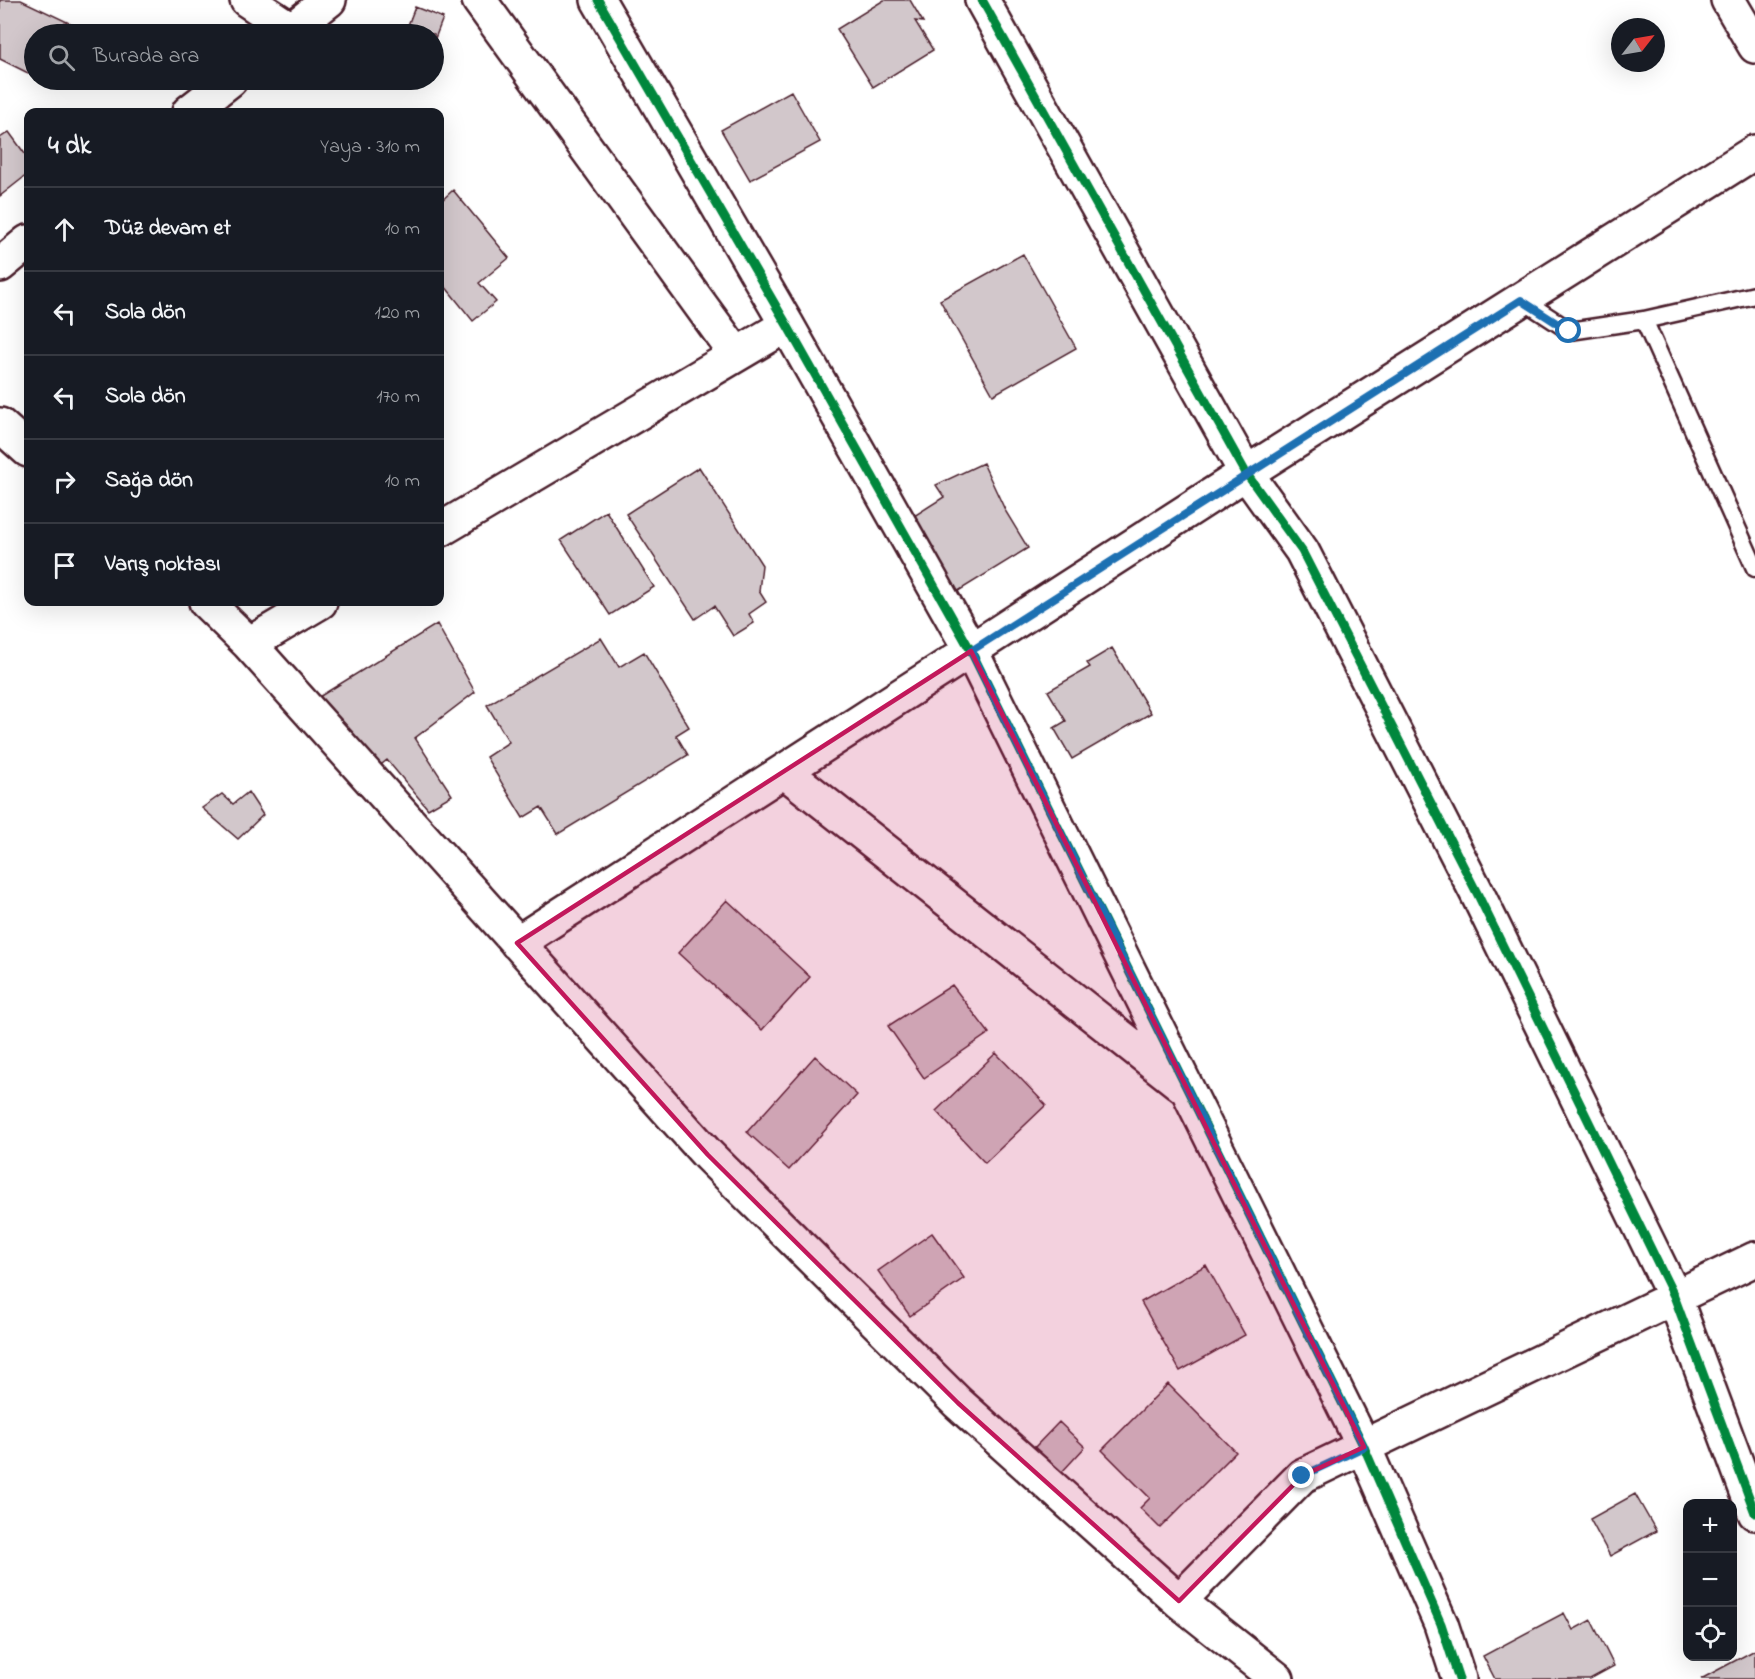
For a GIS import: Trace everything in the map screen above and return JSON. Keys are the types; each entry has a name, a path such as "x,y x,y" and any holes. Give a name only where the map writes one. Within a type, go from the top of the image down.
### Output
{"street":[{"path":"247,0 278,24"},
{"path":"299,24 329,0"},
{"path":"479,0 736,354"},
{"path":"598,0 787,325 971,651 1364,1447 1441,1624 1459,1679"},
{"path":"982,0 1246,473 1308,561 1478,895 1674,1296 1755,1513"},
{"path":"1728,0 1755,46"},
{"path":"194,108 217,90"},
{"path":"517,943 1246,473 1755,152"},
{"path":"0,265 24,245"},
{"path":"444,528 787,325"},
{"path":"0,425 24,446"},
{"path":"210,606 249,644 724,1172 958,1403 1179,1601 1277,1679"},
{"path":"249,644 313,606"},
{"path":"784,771 1190,1091"},
{"path":"1179,1601 1302,1476 1755,1259"}],"lane":[{"path":"1521,300 1569,331 1644,320 1755,295"},
{"path":"1644,320 1755,568"}],"highlighted area":[{"path":"971,651 1364,1447 1302,1476 1179,1601 958,1403 708,1155 517,943"}],"building":[{"path":"0,0 21,0 72,24 24,24 24,71 0,59"},
{"path":"884,0 910,0 923,22 915,21 933,50 873,87 837,29"},
{"path":"415,7 443,18 441,24 408,24"},
{"path":"791,91 820,142 750,180 721,130"},
{"path":"9,132 24,153 24,177 0,196 0,138"},
{"path":"453,190 509,258 479,283 496,302 473,321 444,285 444,198"},
{"path":"1023,254 1076,348 993,395 940,300"},
{"path":"983,463 1006,512 1028,548 947,598 903,523 944,497 936,485"},
{"path":"699,467 762,565 759,591 766,602 749,614 754,623 733,636 714,606 695,619 626,514"},
{"path":"606,511 654,587 610,615 561,540"},
{"path":"437,624 475,692 415,738 452,795 428,809 387,760 372,772 314,700"},
{"path":"601,638 619,667 644,652 689,727 676,735 688,755 558,834 541,807 523,818 486,757 509,742 487,705"},
{"path":"1112,648 1151,713 1072,759 1054,728 1066,721 1048,691 1090,667 1087,663"},
{"path":"248,792 263,815 238,839 202,808 222,794 233,804"},
{"path":"727,900 810,977 762,1030 678,953"},
{"path":"952,985 989,1033 924,1078 888,1026"},
{"path":"996,1053 1046,1105 985,1163 936,1111"},
{"path":"815,1056 857,1095 789,1170 747,1132"},
{"path":"932,1233 964,1278 910,1316 878,1271"},
{"path":"1206,1265 1245,1335 1180,1371 1141,1302"},
{"path":"1168,1384 1236,1452 1160,1528 1140,1508 1150,1498 1102,1450"},
{"path":"1059,1422 1085,1447 1061,1473 1034,1448"},
{"path":"1635,1494 1656,1531 1610,1556 1590,1519"},
{"path":"1564,1613 1573,1630 1591,1620 1614,1666 1590,1679 1495,1679 1483,1656"},
{"path":"1755,1650 1755,1679 1701,1679 1737,1661"}],"cycle path":[{"path":"598,0 787,325 971,651 1364,1447 1441,1624 1459,1679"},
{"path":"982,0 1246,473 1302,551 1478,895 1674,1296 1755,1513"}],"route":[{"path":"1302,1476 1364,1447 971,651 1246,473 1521,300 1569,331"}]}
